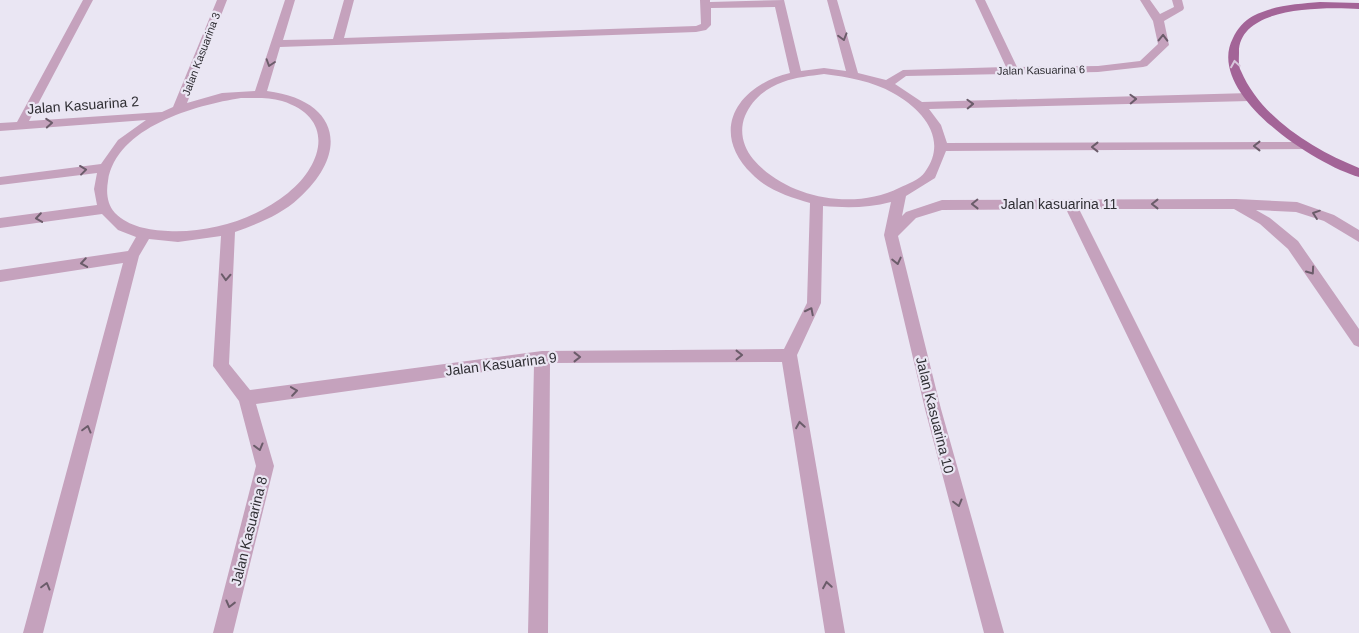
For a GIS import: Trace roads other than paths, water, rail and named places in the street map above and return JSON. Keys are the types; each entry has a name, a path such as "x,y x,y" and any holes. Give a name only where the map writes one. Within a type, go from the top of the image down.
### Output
{"main road":[{"path":"1266,0 1270,12"},
{"path":"1359,6 1340,4 1302,5 1270,12 1246,25 1233,44 1234,69 1250,97 1273,122 1306,146 1359,174"}],"street":[{"path":"21,125 88,0"},
{"name":"Jalan Kasuarina 3","path":"174,111 222,0"},
{"path":"260,94 290,0"},
{"path":"338,41 349,0"},
{"path":"832,0 853,74"},
{"path":"980,0 1013,71"},
{"name":"Jalan Kasuarina 6","path":"888,84 903,73 1098,69 1143,64 1164,46 1160,19 1145,0"},
{"path":"1160,19 1179,8 1177,0"},
{"path":"276,44 702,28 706,25 704,3 779,2 796,74"},
{"path":"824,71 853,74 888,84 906,94 921,106 936,125 941,147 930,175 899,196 874,202 846,204 817,200 794,193 772,183 743,156 737,140 736,125 739,111 748,98 761,88 796,74 824,71"},
{"path":"260,94 278,96 308,108 317,117 324,128 326,140 324,154 312,175 292,197 266,213 228,229 199,235 171,237 145,234 128,229 114,220 104,209 99,189 104,168 117,150 134,134 174,111 221,97 260,94"},
{"path":"921,106 1250,97"},
{"name":"Jalan Kasuarina 2","path":"0,127 174,111"},
{"path":"941,147 1306,146"},
{"path":"0,181 104,168"},
{"name":"Jalan Kasuarina 10","path":"899,196 891,235 933,409 994,633"},
{"path":"817,200 814,303 788,355 835,633"},
{"path":"1070,204 1281,633"},
{"path":"1236,204 1265,221 1293,244 1359,340"},
{"name":"Jalan kasuarina 11","path":"891,235 911,215 942,205 1236,204 1297,207 1329,218 1359,237"},
{"path":"0,223 104,209"},
{"name":"Jalan Kasuarina 8","path":"223,633 265,466 246,398 221,366 228,229"},
{"path":"33,633 132,256 145,234"},
{"path":"0,276 132,256"},
{"name":"Jalan Kasuarina 9","path":"246,398 542,357 788,355"},
{"path":"538,633 542,357"}]}
